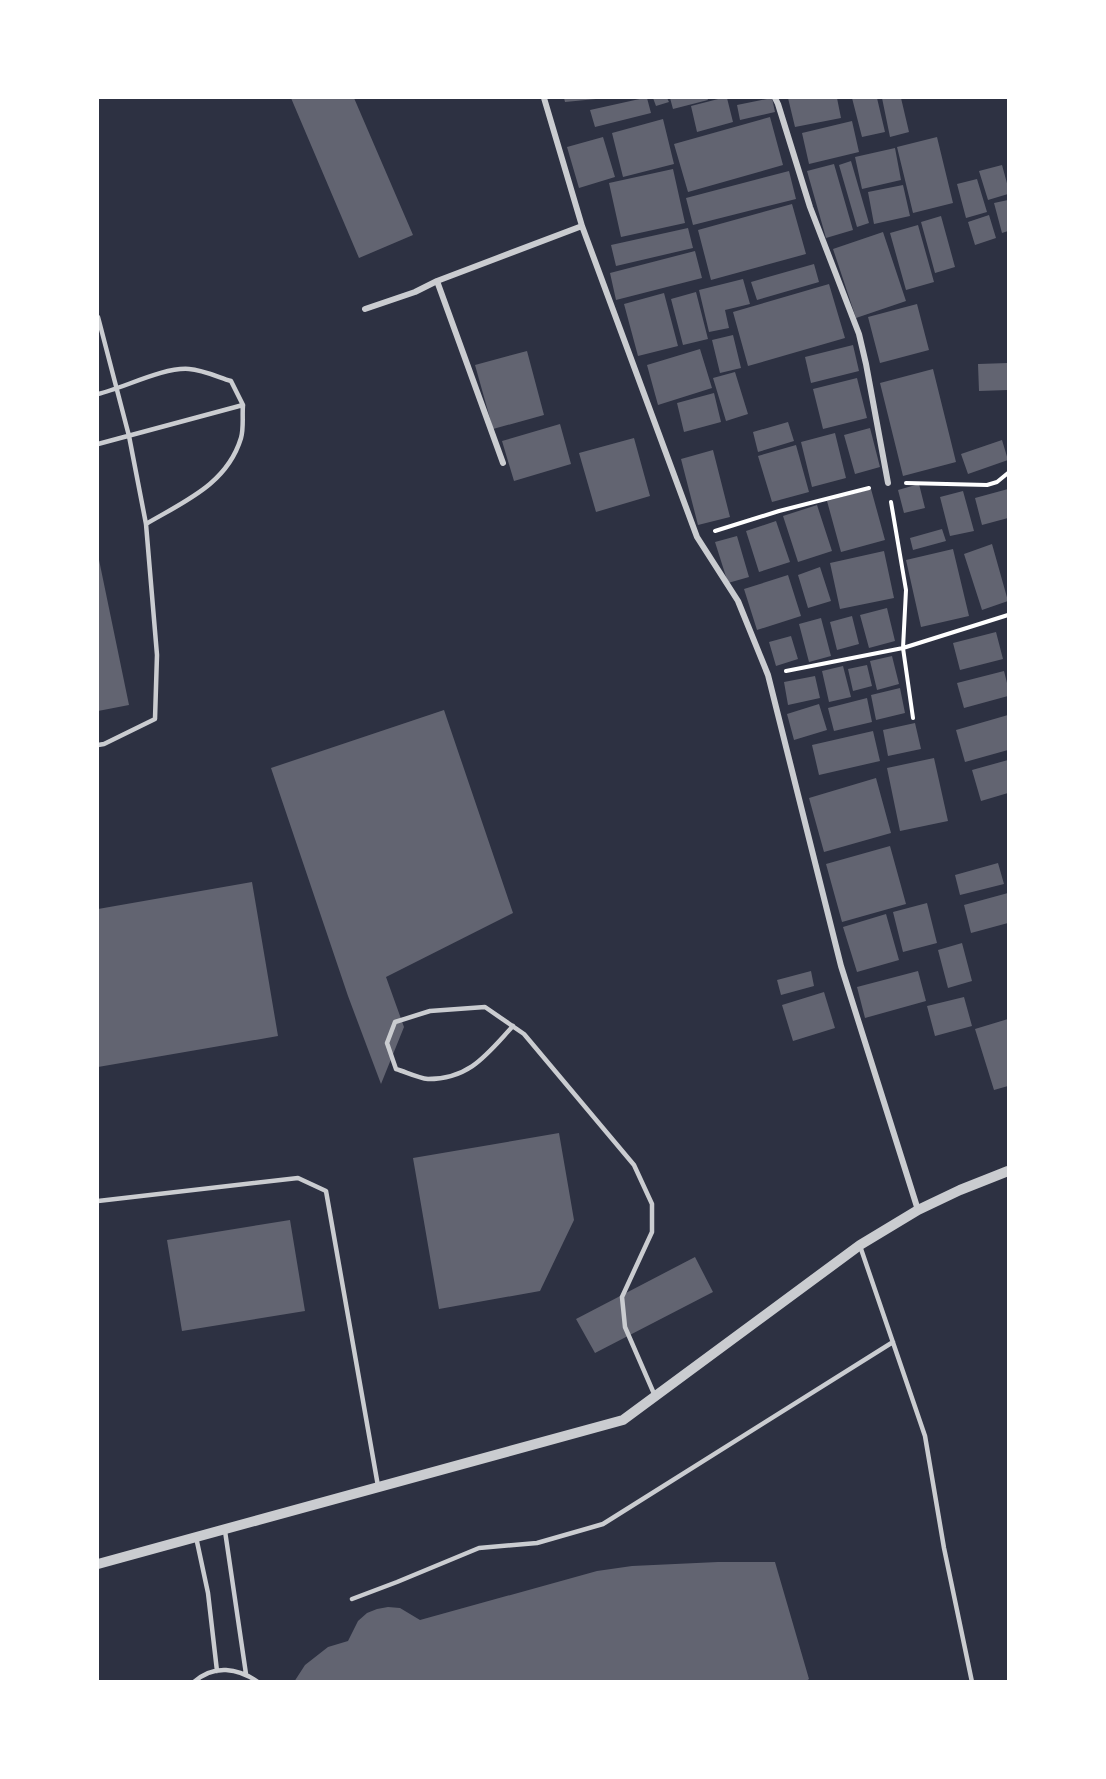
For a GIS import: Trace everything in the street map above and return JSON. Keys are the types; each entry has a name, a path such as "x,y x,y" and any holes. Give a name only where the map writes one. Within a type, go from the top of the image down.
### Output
{"street":[{"path":"544,98 582,226 697,537 738,601 768,675 841,966 918,1210"},
{"path":"775,98 810,207 859,334 888,483"},
{"path":"365,309 415,292 436,281 582,226"},
{"path":"436,281 504,463"},
{"path":"98,1564 614,1424 655,1397 860,1245 918,1210 1008,1171"}],"lane":[{"path":"98,317 100,340 129,436 146,524 157,655 155,719 98,745"},
{"path":"98,394 160,374 188,369 231,381 243,405 241,437 229,464 209,487 146,524"},
{"path":"98,444 243,405"},
{"path":"513,1026 479,1063 453,1076 426,1079 396,1069 387,1043 395,1022 430,1011 485,1007 513,1026 524,1034 634,1165 652,1204 652,1232 622,1297 626,1327 655,1397"},
{"path":"98,1201 298,1178 326,1191 379,1488"},
{"path":"860,1245 925,1436 944,1548 972,1682"},
{"path":"352,1599 479,1548 537,1544 603,1524 894,1342"},
{"path":"225,1528 246,1674"},
{"path":"195,1536 208,1593 217,1671"},
{"path":"194,1682 200,1677 217,1671 232,1669 258,1682"}],"path":[{"path":"697,537 779,511 888,483 987,485 997,482 1008,473"},
{"path":"888,483 906,590 903,648 913,718"},
{"path":"768,675 903,648 1008,615"}],"building":[{"path":"291,98 354,98 413,235 359,258"},
{"path":"564,98 596,98 596,99 565,102"},
{"path":"647,98 651,113 595,127 590,110"},
{"path":"653,98 667,98 669,102 656,106"},
{"path":"670,98 707,98 708,100 673,109"},
{"path":"727,98 733,122 697,132 691,106"},
{"path":"772,98 775,112 740,120 737,105"},
{"path":"788,98 837,98 841,118 795,127"},
{"path":"852,98 877,98 885,132 862,137"},
{"path":"882,98 901,98 909,132 890,137"},
{"path":"770,117 783,165 688,192 674,144"},
{"path":"663,119 674,164 623,177 612,133"},
{"path":"852,121 859,152 809,164 802,133"},
{"path":"603,137 615,177 579,188 567,147"},
{"path":"937,137 953,203 913,213 897,147"},
{"path":"895,148 901,180 862,189 855,157"},
{"path":"851,161 869,223 857,227 839,165"},
{"path":"834,164 853,230 826,238 807,171"},
{"path":"1002,165 1008,194 988,200 979,171"},
{"path":"673,169 685,223 621,237 609,183"},
{"path":"789,171 796,199 693,225 686,198"},
{"path":"977,179 987,212 966,218 957,184"},
{"path":"903,185 910,216 874,224 868,192"},
{"path":"1008,200 1008,231 1002,233 994,203"},
{"path":"792,204 806,254 711,280 698,230"},
{"path":"989,215 996,238 975,245 968,222"},
{"path":"941,216 955,267 935,273 921,222"},
{"path":"918,225 934,282 906,290 890,233"},
{"path":"688,228 693,248 616,266 611,245"},
{"path":"883,232 906,301 856,318 833,249"},
{"path":"695,251 702,278 616,300 610,273"},
{"path":"814,264 819,282 757,300 751,282"},
{"path":"743,279 750,304 725,310 729,328 709,332 699,290"},
{"path":"829,284 845,338 748,366 733,312"},
{"path":"696,292 708,339 683,345 671,299"},
{"path":"664,293 678,346 638,356 624,304"},
{"path":"917,304 929,350 880,363 868,317"},
{"path":"733,335 741,368 720,373 712,340"},
{"path":"853,345 859,371 811,383 805,357"},
{"path":"700,349 712,388 658,405 647,365"},
{"path":"527,351 544,415 493,429 475,365"},
{"path":"1008,363 1008,390 979,391 978,364"},
{"path":"933,369 956,462 903,476 880,383"},
{"path":"735,372 748,414 726,421 713,378"},
{"path":"857,378 867,418 823,429 813,389"},
{"path":"714,393 721,422 684,432 677,403"},
{"path":"788,422 794,441 758,452 753,432"},
{"path":"560,424 571,464 514,481 502,441"},
{"path":"870,428 880,467 855,474 844,435"},
{"path":"835,433 846,478 812,487 801,442"},
{"path":"634,438 650,496 596,512 579,453"},
{"path":"1002,440 1008,460 968,474 961,454"},
{"path":"796,445 809,492 772,502 758,456"},
{"path":"713,450 730,517 698,525 681,459"},
{"path":"919,484 925,508 904,513 898,490"},
{"path":"871,489 885,540 841,552 827,501"},
{"path":"1008,489 1008,518 982,525 975,498"},
{"path":"963,491 974,531 950,536 940,497"},
{"path":"817,505 832,551 798,562 783,516"},
{"path":"776,521 790,562 759,572 746,531"},
{"path":"942,529 946,541 913,550 910,538"},
{"path":"737,536 749,577 728,583 715,542"},
{"path":"992,544 1008,601 982,610 964,554"},
{"path":"953,549 969,616 921,627 906,560"},
{"path":"884,551 894,598 840,609 830,563"},
{"path":"98,555 129,705 98,711"},
{"path":"820,567 831,601 808,608 798,575"},
{"path":"788,575 801,616 757,630 744,589"},
{"path":"887,608 895,641 869,648 860,615"},
{"path":"852,616 859,644 837,650 830,622"},
{"path":"821,618 831,656 809,662 799,624"},
{"path":"996,632 1003,659 960,670 953,643"},
{"path":"791,636 798,659 776,666 769,642"},
{"path":"892,656 899,684 877,690 870,661"},
{"path":"867,665 872,686 853,691 848,669"},
{"path":"843,666 851,697 829,702 822,671"},
{"path":"1004,671 1008,696 964,708 957,683"},
{"path":"815,676 820,698 788,705 784,682"},
{"path":"900,688 905,713 876,720 871,695"},
{"path":"867,698 872,722 834,731 828,708"},
{"path":"819,704 827,730 794,740 787,714"},
{"path":"444,710 513,913 386,977 404,1027 381,1084 348,996 271,768"},
{"path":"1008,715 1008,750 965,762 956,730"},
{"path":"915,723 921,749 888,756 883,730"},
{"path":"873,731 880,761 819,775 812,745"},
{"path":"934,758 948,821 900,831 887,768"},
{"path":"1008,760 1008,793 981,801 972,770"},
{"path":"876,778 891,833 824,852 809,798"},
{"path":"890,846 906,904 842,922 826,864"},
{"path":"998,863 1004,884 960,895 955,875"},
{"path":"252,882 278,1036 98,1067 98,909"},
{"path":"1008,893 1008,923 971,933 964,905"},
{"path":"927,903 937,943 903,952 893,912"},
{"path":"886,914 899,960 857,972 843,927"},
{"path":"962,943 972,981 948,988 938,950"},
{"path":"811,971 814,986 781,995 777,980"},
{"path":"918,971 926,1001 865,1018 857,987"},
{"path":"824,992 835,1028 793,1041 782,1005"},
{"path":"964,997 972,1026 935,1036 927,1006"},
{"path":"1008,1019 1008,1086 994,1090 975,1029"},
{"path":"559,1133 574,1220 540,1291 439,1309 413,1158"},
{"path":"290,1220 305,1311 182,1331 167,1240"},
{"path":"695,1257 713,1292 595,1353 576,1319"},
{"path":"775,1562 809,1679 805,1682 294,1682 305,1665 328,1647 348,1641 358,1621 367,1613 377,1609 400,1608 420,1620 597,1571 632,1566"}]}
